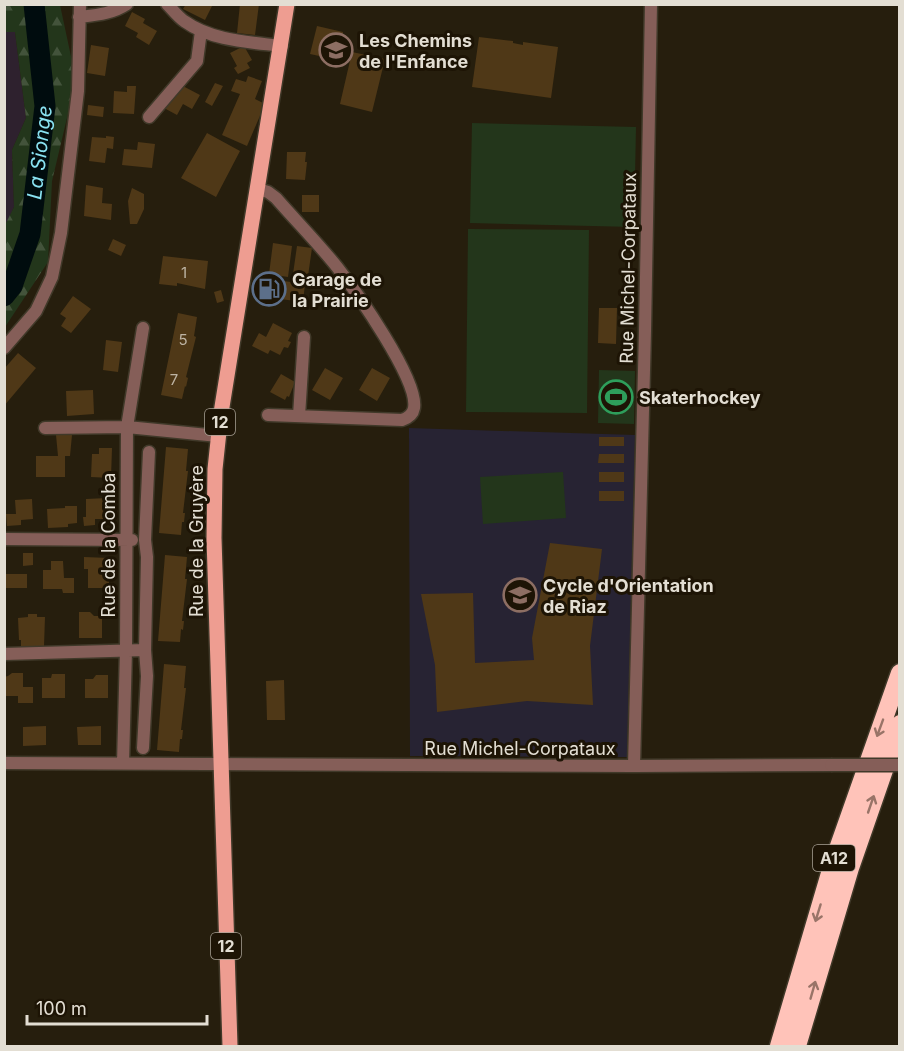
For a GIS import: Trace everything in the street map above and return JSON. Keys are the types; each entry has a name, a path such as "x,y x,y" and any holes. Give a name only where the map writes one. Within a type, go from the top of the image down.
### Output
{"highway":[{"name":"A12","path":"779,1047 833,863 900,673"},
{"name":"A12","path":"797,1047 850,868 900,724"}],"main road":[{"name":"Rue de la Gruyère","path":"230,1047 214,538 215,469 218,436 287,4"}],"street":[{"path":"4,348 36,311 52,278 61,232 78,91 79,11 100,15 128,4"},
{"path":"167,4 183,21 201,31 228,39 282,46"},
{"name":"Rue Michel-Corpataux","path":"4,763 634,766 646,321 651,4"},
{"path":"149,117 197,61 201,31"},
{"path":"258,189 276,198 336,265 391,347 414,401 412,412 402,420 268,415"},
{"name":"Rue de la Comba","path":"123,764 127,427 143,328"},
{"path":"299,416 304,337"},
{"path":"45,428 127,427 218,436"},
{"path":"143,748 147,676 145,540 149,452"},
{"path":"4,539 145,540"},
{"path":"4,654 146,650"},
{"path":"634,766 900,765"}],"shaded area":[{"path":"5,32 15,32 26,118 12,150 14,207 5,227"},
{"name":"Cycle d'Orientation de Riaz","path":"409,428 635,435 627,757 410,756"}],"green space":[{"path":"5,5 60,5 76,80 52,181 48,262 5,327 4,227 14,207 12,150 26,118 15,32 5,32"},
{"path":"472,123 636,127 634,227 470,223"},
{"path":"468,229 589,230 587,413 466,412"},
{"name":"Skaterhockey","path":"599,370 635,371 634,424 598,423"},
{"path":"563,472 566,518 483,524 480,477"}],"building":[{"path":"186,4 213,4 205,20 183,9"},
{"path":"240,4 259,4 255,35 237,33"},
{"path":"132,12 145,19 143,23 157,31 149,45 136,37 138,33 125,26"},
{"path":"317,26 343,32 338,60 310,54"},
{"path":"479,37 513,41 513,43 523,45 523,42 558,47 551,98 472,87"},
{"path":"91,45 109,48 105,76 87,73"},
{"path":"244,46 252,60 247,63 250,68 238,74 234,68 237,66 230,53"},
{"path":"352,52 385,59 372,112 340,104"},
{"path":"248,76 262,81 255,99 265,104 247,146 222,135 240,94 231,91 236,79 246,82"},
{"path":"215,83 223,86 212,106 205,102"},
{"path":"181,85 200,95 192,109 183,104 177,115 164,108 171,96 174,98"},
{"path":"127,86 136,86 134,114 113,113 114,91 127,92"},
{"path":"88,105 104,107 103,117 87,115"},
{"path":"207,133 240,151 216,197 181,178"},
{"path":"106,136 114,137 113,149 107,148 105,163 89,161 92,137 106,138"},
{"path":"138,142 155,144 152,168 122,165 124,149 137,150"},
{"path":"287,152 306,152 305,180 286,179"},
{"path":"86,185 103,188 102,203 112,204 111,220 84,216"},
{"path":"132,188 144,194 144,209 137,224 130,224 128,201"},
{"path":"302,195 319,195 319,212 302,212"},
{"path":"113,239 126,245 121,256 108,250"},
{"path":"273,243 292,246 288,277 269,274"},
{"path":"297,246 312,248 308,276 293,274"},
{"path":"163,256 208,261 205,289 177,283 177,286 159,284"},
{"path":"269,279 305,284 303,302 280,299 279,304 265,302"},
{"path":"221,290 224,301 217,303 214,292"},
{"path":"73,296 91,309 71,333 61,326 66,318 60,314"},
{"path":"599,308 617,308 616,344 598,343"},
{"path":"178,313 197,317 194,336 196,337 182,399 161,395"},
{"path":"273,323 292,333 288,341 291,342 288,348 284,347 280,355 270,350 268,354 252,346 259,333 266,337"},
{"path":"106,340 122,342 118,372 103,370"},
{"path":"18,353 36,368 4,406 4,369"},
{"path":"325,368 343,378 330,400 312,390"},
{"path":"372,368 390,378 377,401 359,390"},
{"path":"281,374 295,382 289,397 287,396 285,400 270,392"},
{"path":"93,390 94,414 67,416 66,391"},
{"path":"56,435 72,435 70,456 65,456 65,477 36,477 36,456 58,456"},
{"path":"599,437 624,437 624,446 599,446"},
{"path":"166,447 188,449 183,513 185,513 181,535 159,533"},
{"path":"99,448 112,448 111,478 91,477 92,454 99,454"},
{"path":"599,454 624,454 624,463 598,463"},
{"path":"599,472 624,472 624,482 599,482"},
{"path":"599,491 624,491 624,501 599,501"},
{"path":"107,498 108,519 95,519 95,525 84,526 86,499"},
{"path":"32,499 33,519 21,520 21,525 7,526 6,514 16,514 15,500"},
{"path":"65,506 77,506 77,523 68,524 68,527 48,528 47,509 65,508"},
{"path":"550,543 602,549 590,646 593,705 527,701 437,712 435,665 421,594 473,593 475,663 534,660 532,638"},
{"path":"23,553 33,553 33,565 23,566"},
{"path":"165,555 187,557 182,621 184,621 180,642 158,641"},
{"path":"84,557 109,558 109,588 88,588 88,569 84,569"},
{"path":"51,561 63,561 64,578 74,578 74,593 63,593 62,589 43,589 43,570 51,570"},
{"path":"4,574 27,574 27,588 4,588"},
{"path":"79,612 90,612 94,616 102,616 102,638 79,638"},
{"path":"28,614 45,617 44,646 21,647 18,618 28,617"},
{"path":"164,664 186,666 181,730 183,730 179,752 157,750"},
{"path":"12,673 23,673 23,687 33,687 33,703 18,703 18,696 4,696 4,677"},
{"path":"52,674 65,674 65,698 42,698 42,678 51,678"},
{"path":"96,675 108,675 108,698 85,698 85,679 93,679"},
{"path":"284,680 285,720 267,720 266,681"},
{"path":"46,726 46,745 23,746 23,727"},
{"path":"101,726 101,745 78,745 77,727"}],"waterway":[{"name":"La Sionge","path":"4,296 12,286 30,234 45,106 34,4"}],"place":[{"name":"Les Chemins de l'Enfance","path":"336,50"},
{"name":"Garage de la Prairie","path":"269,289"},
{"name":"Skaterhockey","path":"616,397"},
{"name":"Cycle d'Orientation de Riaz","path":"520,595"}]}
